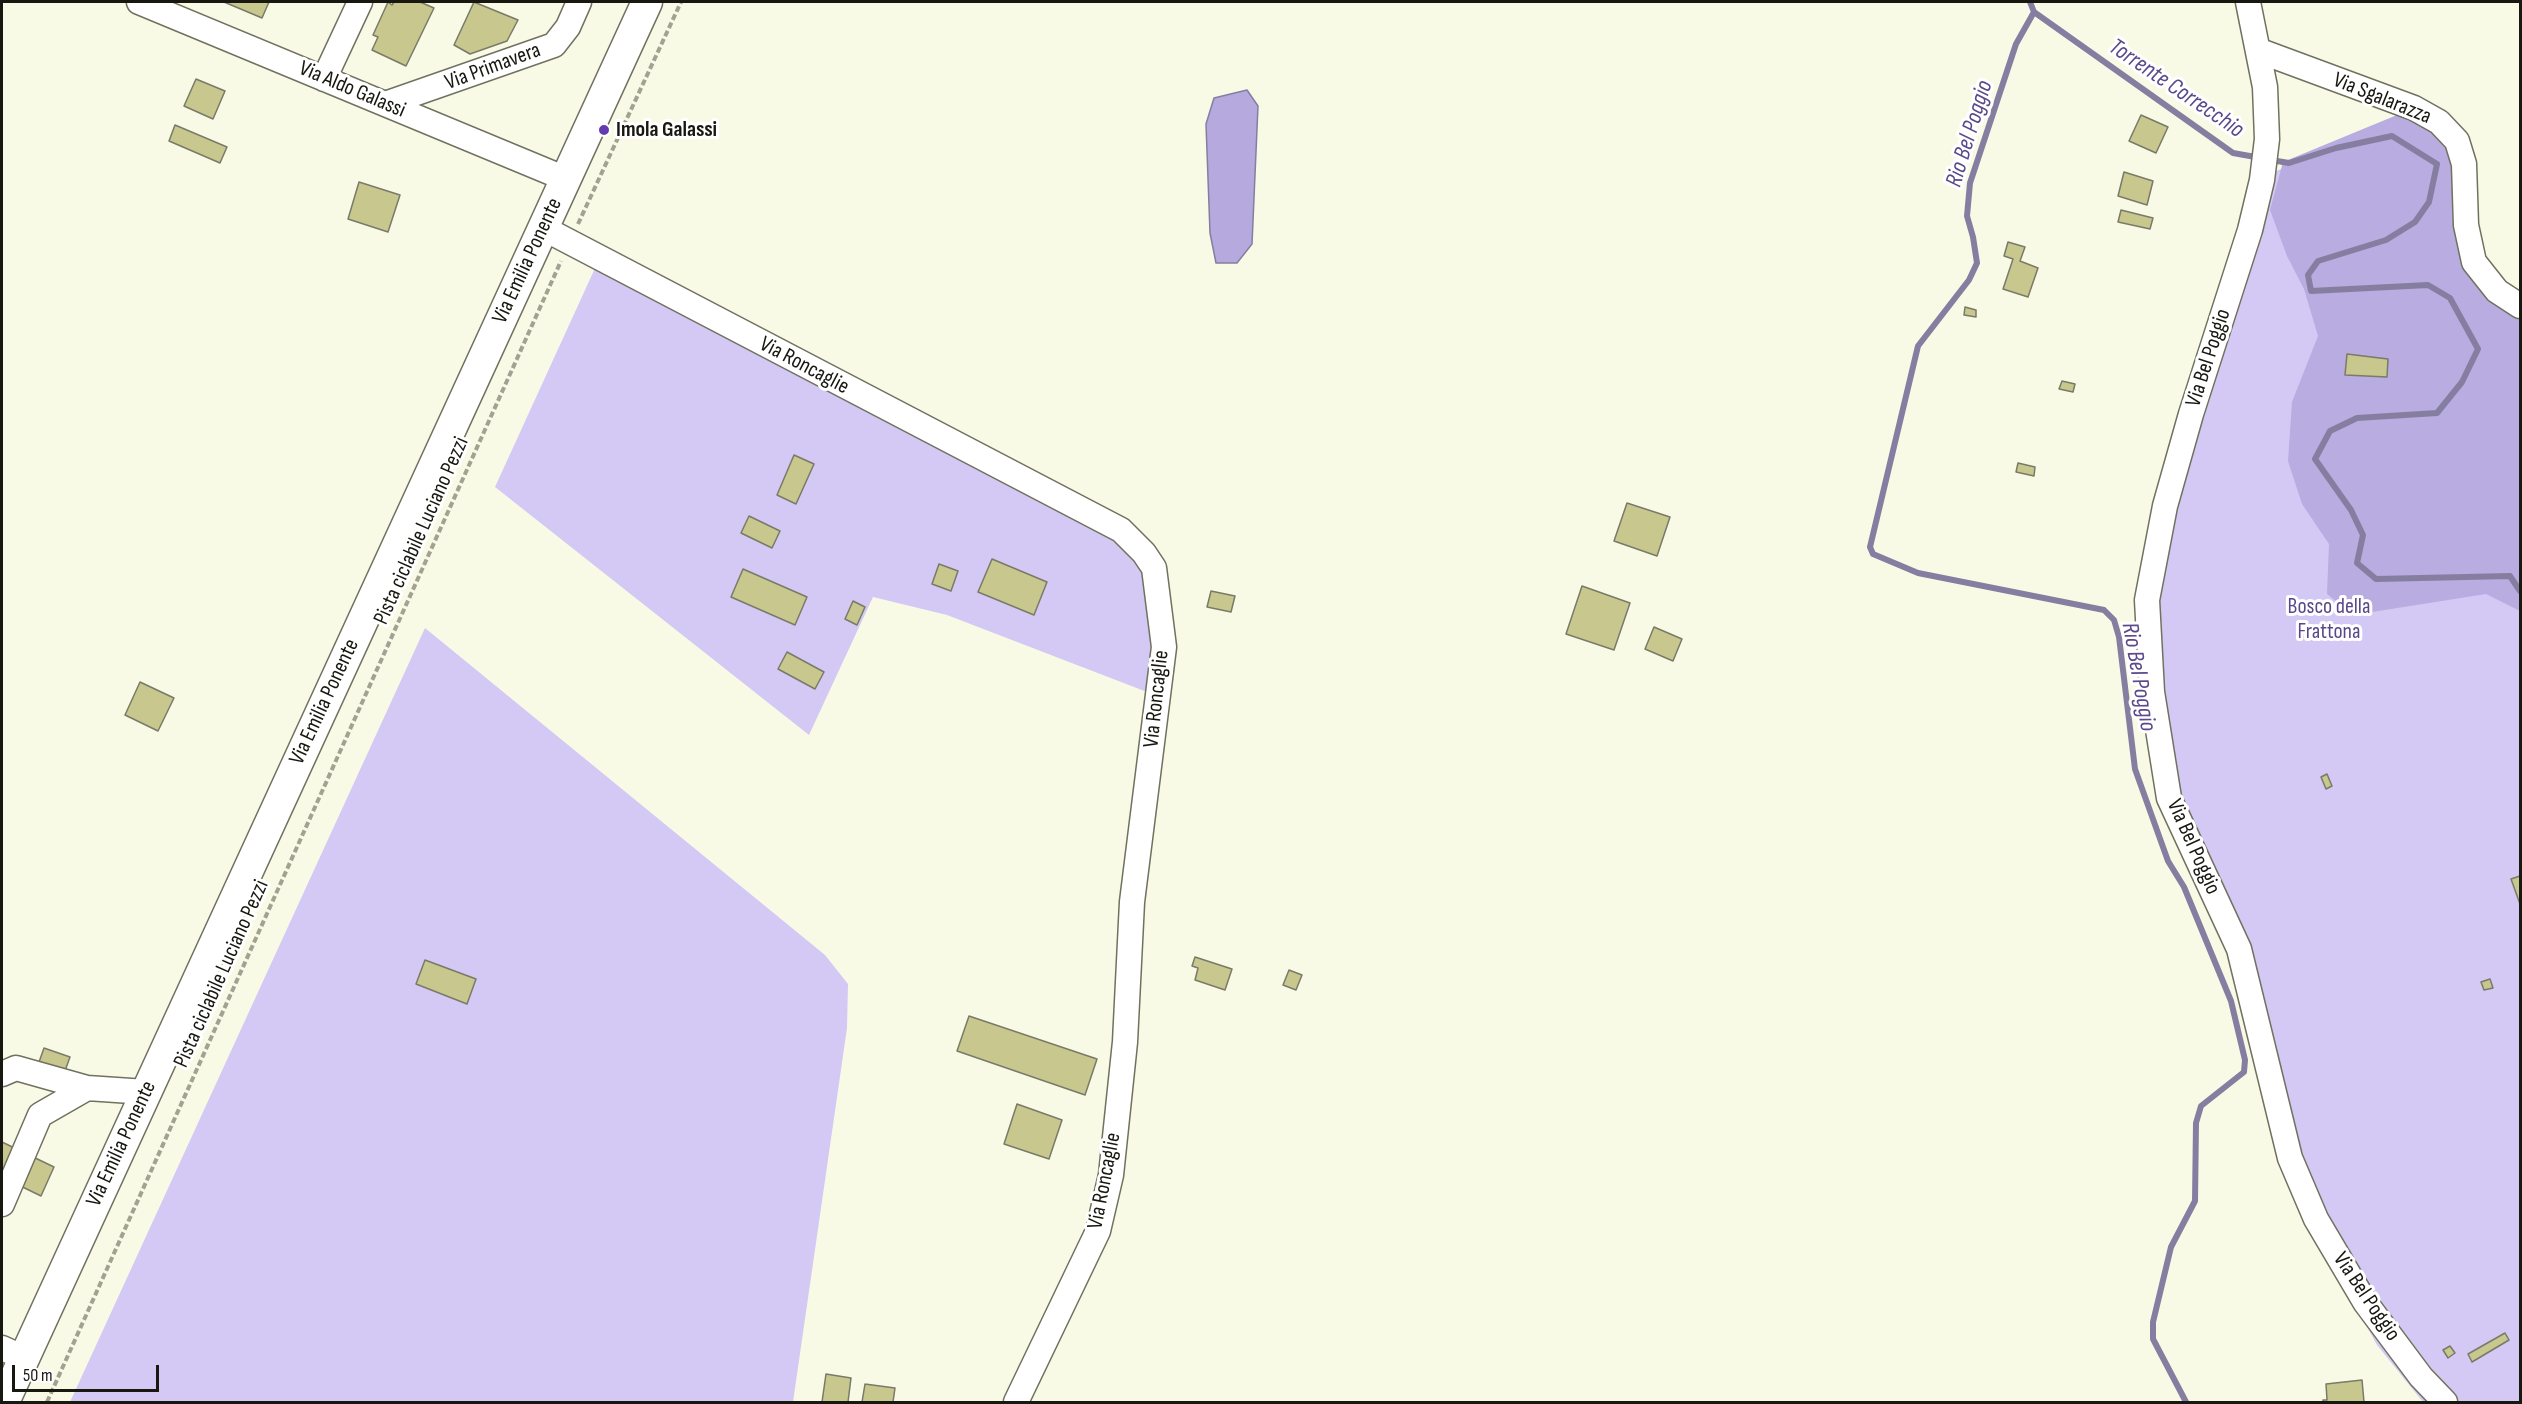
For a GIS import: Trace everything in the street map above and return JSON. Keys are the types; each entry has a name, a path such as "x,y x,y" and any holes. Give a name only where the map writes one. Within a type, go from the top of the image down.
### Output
{"main road":[{"name":"Via Emilia Ponente","path":"4,1402 13,1353 146,1092 647,2"}],"street":[{"name":"Via Aldo Galassi","path":"139,2 566,179"},
{"path":"324,79 360,2"},
{"name":"Via Primavera","path":"385,104 554,45 568,27 579,2"},
{"name":"Via Bel Poggio","path":"2248,2 2260,51 2265,87 2267,139 2262,180 2250,230 2191,414 2165,506 2147,600 2152,692 2169,798 2239,949 2290,1158 2316,1219 2365,1302 2421,1377 2445,1402"},
{"name":"Via Sgalarazza","path":"2260,51 2414,108 2439,122 2457,141 2464,165 2466,225 2474,262 2497,291 2520,306"},
{"name":"Via Roncaglie","path":"543,228 569,244 1121,530 1144,553 1154,568 1164,647 1132,902 1125,1042 1111,1175 1098,1231 1016,1402"},
{"path":"6,1069 87,1088 146,1092"},
{"path":"2,1204 40,1115 87,1088"}],"path":[{"name":"Pista ciclabile Luciano Pezzi","path":"47,1402 569,244 681,2"}],"green space":[{"name":"Bosco della Frattona","path":"2292,164 2454,222 2520,315 2520,1402 2423,1402 2377,1345 2348,1292 2241,983 2170,818 2147,741 2135,605 2147,557 2252,182"},
{"path":"596,266 1032,483 1151,566 1160,697 947,615 873,597 809,735 495,487"},
{"path":"425,628 825,955 848,984 847,1028 793,1402 70,1402"}],"shaded area":[{"path":"1247,90 1258,106 1252,244 1237,263 1216,263 1210,233 1206,124 1214,98"},
{"path":"2414,108 2457,141 2470,233 2487,264 2520,297 2520,611 2486,594 2353,615 2327,594 2329,544 2302,504 2288,461 2292,402 2318,336 2304,289 2287,256 2270,210 2283,162"}],"building":[{"path":"224,2 269,2 262,18"},
{"path":"388,2 392,5 394,2 420,2 434,8 406,66 372,50 378,37 373,35"},
{"path":"474,2 518,20 507,41 470,54 454,45"},
{"path":"196,79 225,91 213,119 184,106"},
{"path":"2141,115 2168,127 2156,153 2129,141"},
{"path":"175,125 227,147 220,163 169,141"},
{"path":"2124,172 2153,181 2147,205 2118,196"},
{"path":"359,182 400,195 388,232 348,219"},
{"path":"2121,210 2153,218 2150,229 2118,222"},
{"path":"2008,242 2025,247 2020,261 2038,268 2028,297 2003,289 2013,259 2004,256"},
{"path":"1965,307 1976,310 1976,317 1964,315"},
{"path":"2347,354 2388,359 2387,377 2345,375"},
{"path":"2062,381 2075,384 2073,392 2059,389"},
{"path":"794,455 814,464 796,504 777,495"},
{"path":"2018,463 2035,467 2034,476 2016,472"},
{"path":"1627,503 1670,517 1657,556 1614,541"},
{"path":"749,516 780,531 772,548 741,533"},
{"path":"992,559 1047,582 1034,615 978,592"},
{"path":"939,564 958,571 951,591 932,584"},
{"path":"743,569 807,597 795,625 731,597"},
{"path":"1582,586 1630,603 1614,650 1566,634"},
{"path":"1211,591 1235,596 1231,612 1207,607"},
{"path":"853,601 865,607 857,625 845,619"},
{"path":"1654,627 1682,639 1673,661 1645,649"},
{"path":"787,652 824,672 815,689 778,669"},
{"path":"140,682 174,698 158,731 125,715"},
{"path":"2327,774 2332,786 2326,789 2321,777"},
{"path":"2520,876 2520,904 2511,879"},
{"path":"1195,957 1232,969 1225,990 1195,980 1198,968 1192,966"},
{"path":"425,960 476,979 467,1004 416,984"},
{"path":"1289,970 1302,975 1296,990 1283,985"},
{"path":"2490,979 2493,988 2484,990 2481,982"},
{"path":"969,1016 1097,1059 1085,1095 957,1051"},
{"path":"44,1048 70,1057 65,1071 39,1062"},
{"path":"1017,1104 1062,1120 1049,1159 1004,1144"},
{"path":"2,1142 54,1167 41,1196 2,1177"},
{"path":"2505,1333 2509,1340 2472,1362 2468,1354"},
{"path":"2450,1346 2455,1353 2448,1358 2443,1350"},
{"path":"826,1374 851,1378 848,1402 822,1402"},
{"path":"2362,1380 2364,1402 2323,1402 2327,1400 2326,1384"},
{"path":"865,1384 895,1388 893,1402 862,1402"}],"waterway":[{"name":"Torrente Correcchio","path":"2030,2 2034,12 2233,153 2261,158"},
{"name":"Rio Bel Poggio","path":"2034,12 2016,44 1970,183 1967,216 1977,263 1969,280 1918,346 1870,547 1873,554 1918,573 2104,610 2114,620 2119,637 2135,769 2168,861 2184,887 2231,1001 2245,1060 2244,1072 2201,1106 2196,1123 2195,1201 2171,1247 2153,1322 2153,1339 2186,1402"},
{"name":"Torrente Correcchio","path":"2271,160 2289,163 2336,148 2392,136 2437,164 2429,202 2415,222 2386,240 2318,261 2308,275 2311,291 2428,285 2450,298 2478,349 2462,382 2437,413 2357,418 2330,431 2315,459 2351,510 2363,535 2357,563 2376,579 2510,576 2520,591"}],"place":[{"name":"Imola Galassi","path":"604,130"}]}
